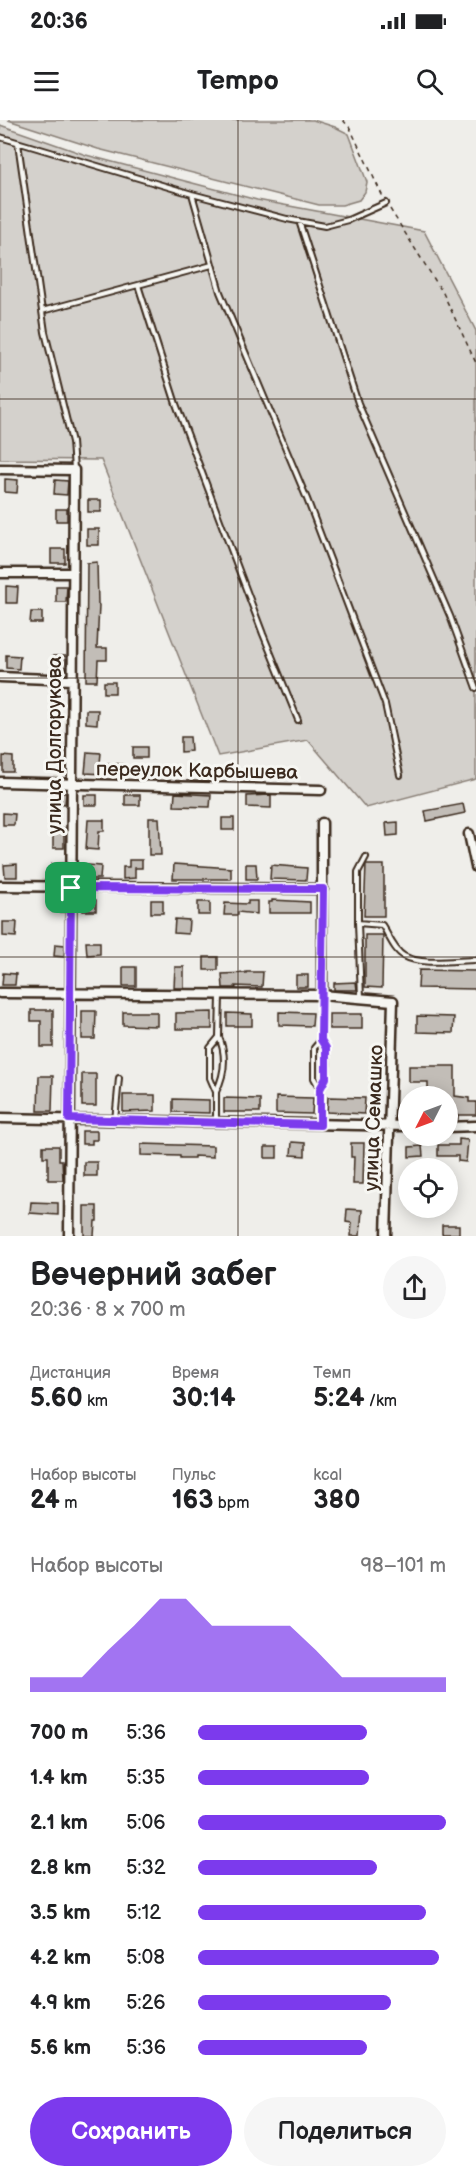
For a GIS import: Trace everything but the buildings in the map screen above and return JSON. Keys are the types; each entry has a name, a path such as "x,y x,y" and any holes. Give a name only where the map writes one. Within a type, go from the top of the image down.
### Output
{"street":[{"path":"0,469 74,470"},
{"name":"улица Долгорукова","path":"69,1236 74,470"},
{"path":"0,573 73,573"},
{"path":"0,677 72,680"},
{"name":"переулок Карбышева","path":"0,782 321,790"},
{"path":"322,823 322,995"},
{"path":"472,832 476,867"},
{"path":"0,886 323,889"},
{"path":"0,993 322,995 362,998"},
{"name":"улица Семашко","path":"362,998 393,1001 386,1236"},
{"path":"0,1118 398,1126"},
{"path":"458,1127 476,1126"}],"lane":[{"path":"0,137 192,194 325,226 348,220 386,202"},
{"path":"18,143 45,332 72,442 74,470"},
{"path":"192,194 220,292 307,499 385,704 400,776"},
{"path":"299,221 358,403 450,616 476,688"},
{"path":"42,311 212,265"},
{"path":"138,285 176,404 298,720"},
{"path":"362,998 358,872 366,857"},
{"path":"358,923 382,925 394,946 404,956 423,961 476,960"},
{"path":"216,1092 223,1079 224,1050 219,1038 220,995"},
{"path":"320,1125 320,1089 326,1078 326,1048 321,1040 322,995"},
{"path":"216,1123 216,1092 210,1078 210,1048 219,1038"},
{"path":"320,1089 314,1078 314,1048 321,1040"},
{"path":"115,1122 119,1078"}],"path":[{"path":"343,120 350,128 386,202 443,293 476,363"}],"shaded area":[{"path":"8,120 313,120 349,134 367,182 365,192 359,200 342,205 319,205 98,149"},
{"path":"0,125 86,155 257,200 424,231 476,331 476,779 366,808 308,740 218,756 101,460 0,459"}],"route":[{"path":"71,888 323,889 321,1040 326,1048 326,1078 320,1089 320,1125 115,1122 69,1119 71,888"}]}
